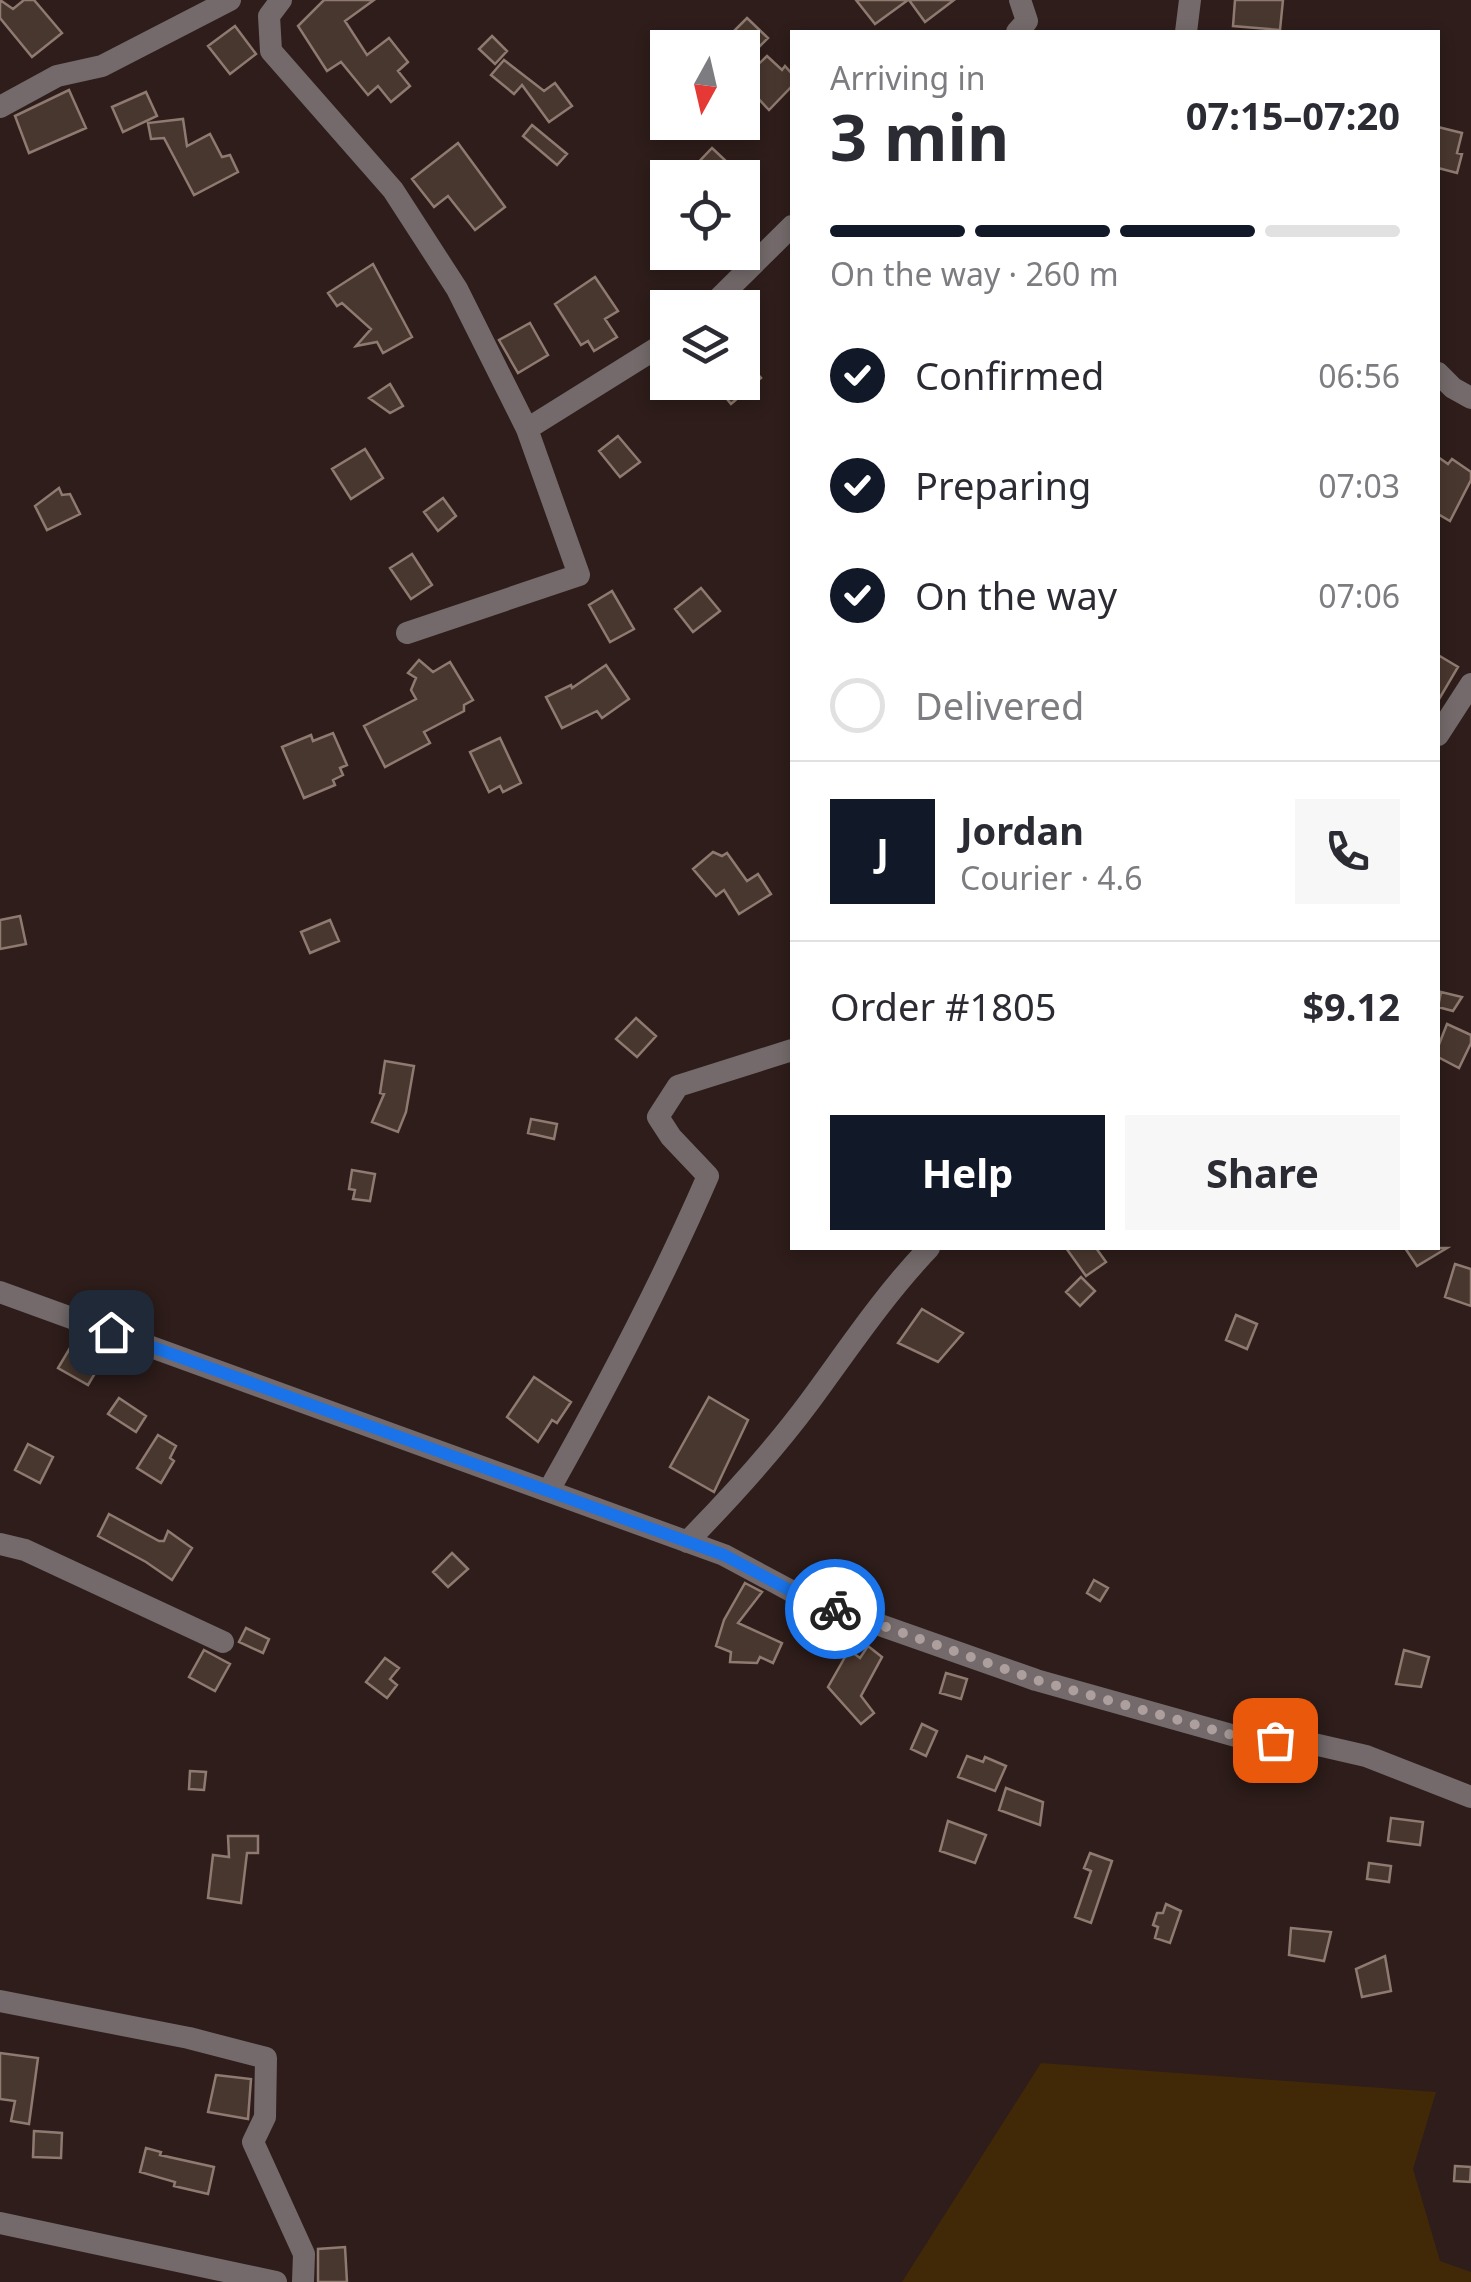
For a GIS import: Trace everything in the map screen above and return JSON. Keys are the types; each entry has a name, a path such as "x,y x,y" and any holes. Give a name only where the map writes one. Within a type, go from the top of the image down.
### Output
{"street":[{"path":"0,107 57,76 102,66 230,0"},
{"path":"281,0 269,16 271,50 392,190 456,289 528,429 579,575 406,633"},
{"path":"1019,30 1027,21 1020,0"},
{"path":"1186,30 1190,0"},
{"path":"727,290 790,228"},
{"path":"528,429 650,352"},
{"path":"1440,375 1471,398"},
{"path":"1440,733 1471,684"},
{"path":"549,1490 619,1364 708,1176 671,1138 658,1117 678,1086 790,1051"},
{"path":"688,1542 728,1501 808,1405 893,1286 927,1250"},
{"path":"0,1292 724,1555 806,1599 1036,1680 1246,1739 1304,1742 1366,1756 1471,1797"},
{"path":"0,1544 26,1550 223,1642"},
{"path":"0,2001 189,2038 266,2058 265,2118 253,2142 304,2254 304,2282"},
{"path":"0,2223 276,2282"}],"shaded area":[{"path":"1041,2063 1436,2092 1413,2169 1440,2261 1471,2272 1471,2282 902,2282"}],"building":[{"path":"0,0 13,9 24,0 34,0 62,33 32,57 0,18"},
{"path":"324,0 374,0 345,21 367,55 389,38 408,62 398,71 410,86 391,102 378,86 368,95 341,62 327,71 298,26"},
{"path":"856,0 908,0 875,24"},
{"path":"909,0 954,0 925,22"},
{"path":"1235,0 1283,0 1280,30 1233,26"},
{"path":"747,18 760,30 735,30"},
{"path":"235,26 256,54 230,74 208,46"},
{"path":"492,36 507,51 495,64 479,49"},
{"path":"767,56 782,70 785,66 790,72 790,88 769,110 760,100 760,63"},
{"path":"504,60 544,91 555,83 572,106 549,122 522,85 514,94 491,75"},
{"path":"69,90 86,128 29,153 15,116"},
{"path":"146,92 157,116 123,132 112,107"},
{"path":"183,119 187,146 210,134 222,157 230,155 238,172 194,195 164,138 151,139 148,123"},
{"path":"532,125 567,154 557,165 523,136"},
{"path":"1440,128 1462,133 1457,173 1440,169"},
{"path":"458,143 505,207 475,230 448,196 434,207 412,179"},
{"path":"712,148 725,160 701,160"},
{"path":"373,264 412,337 383,353 377,342 356,346 371,329 342,303 337,306 328,293"},
{"path":"595,277 618,311 605,319 617,337 594,351 588,341 581,345 555,304"},
{"path":"530,323 548,355 518,373 499,340"},
{"path":"390,384 403,406 390,413 369,398"},
{"path":"618,436 640,462 620,477 599,451"},
{"path":"365,449 383,478 351,499 332,469"},
{"path":"1440,458 1448,464 1452,459 1471,472 1471,480 1450,521 1440,515"},
{"path":"59,488 62,495 70,494 80,514 47,530 35,506"},
{"path":"443,498 456,516 438,531 424,512"},
{"path":"412,554 432,585 411,599 390,568"},
{"path":"701,588 720,611 693,632 675,609"},
{"path":"612,591 634,629 610,642 589,605"},
{"path":"1440,656 1458,667 1440,698"},
{"path":"419,660 433,672 450,662 473,700 464,705 464,711 424,732 430,743 385,767 364,726 416,699 411,690 416,678 408,673"},
{"path":"606,665 629,699 602,718 597,711 562,728 546,697 571,685 572,688"},
{"path":"333,733 347,765 340,768 343,775 333,780 335,785 304,798 282,747 311,735 313,741"},
{"path":"500,738 521,783 503,792 500,786 489,792 470,752"},
{"path":"713,852 722,856 727,853 747,881 758,874 771,894 739,914 724,890 716,896 693,869"},
{"path":"20,916 26,944 0,949 0,920"},
{"path":"330,920 339,941 310,953 301,932"},
{"path":"1441,992 1462,997 1453,1011 1440,1008"},
{"path":"636,1018 656,1036 637,1057 616,1039"},
{"path":"1447,1024 1471,1035 1459,1068 1440,1058 1440,1042"},
{"path":"385,1061 414,1066 406,1112 398,1132 372,1122 384,1094 380,1093"},
{"path":"531,1119 557,1124 554,1139 528,1133"},
{"path":"352,1170 375,1174 370,1201 353,1199 355,1190 349,1189"},
{"path":"1447,1248 1417,1266 1406,1250"},
{"path":"1067,1250 1097,1250 1106,1262 1086,1276"},
{"path":"1455,1264 1471,1269 1471,1306 1445,1297"},
{"path":"1081,1277 1095,1291 1080,1306 1066,1292"},
{"path":"922,1309 963,1333 938,1362 898,1343"},
{"path":"1236,1315 1257,1324 1247,1349 1226,1340"},
{"path":"73,1343 103,1360 88,1385 58,1368"},
{"path":"534,1377 571,1402 557,1423 552,1420 538,1442 507,1417"},
{"path":"709,1397 748,1420 714,1492 670,1467"},
{"path":"119,1398 146,1416 136,1432 108,1414"},
{"path":"158,1435 176,1446 170,1458 174,1461 161,1483 137,1468"},
{"path":"28,1444 53,1457 40,1483 15,1470"},
{"path":"109,1514 159,1541 164,1541 168,1531 192,1548 172,1580 98,1536"},
{"path":"452,1553 468,1569 448,1587 433,1572"},
{"path":"1094,1580 1108,1588 1100,1601 1087,1593"},
{"path":"745,1583 762,1592 738,1623 782,1643 773,1663 760,1657 757,1663 730,1662 731,1652 716,1646 724,1620"},
{"path":"246,1628 269,1639 263,1653 239,1642"},
{"path":"868,1646 882,1657 861,1696 874,1713 861,1724 828,1687 849,1650 860,1658"},
{"path":"204,1650 230,1664 215,1691 189,1677"},
{"path":"1404,1650 1429,1657 1421,1687 1396,1684"},
{"path":"385,1658 399,1668 390,1679 397,1685 387,1698 366,1682"},
{"path":"946,1673 967,1679 961,1699 940,1693"},
{"path":"922,1724 937,1731 926,1756 911,1749"},
{"path":"967,1756 983,1762 985,1757 1006,1766 995,1791 958,1777"},
{"path":"190,1771 206,1772 204,1790 189,1789"},
{"path":"1006,1788 1043,1802 1040,1825 999,1810"},
{"path":"1391,1818 1423,1822 1420,1845 1388,1841"},
{"path":"948,1821 986,1835 975,1863 940,1851"},
{"path":"228,1836 258,1836 258,1853 247,1853 241,1903 208,1898 213,1855 229,1857"},
{"path":"1090,1853 1112,1861 1091,1923 1075,1917 1091,1871 1084,1868"},
{"path":"1369,1863 1391,1866 1389,1882 1367,1879"},
{"path":"1166,1904 1181,1911 1170,1943 1155,1938 1158,1927 1153,1925"},
{"path":"1291,1928 1331,1932 1324,1961 1289,1955"},
{"path":"1385,1956 1391,1991 1362,1997 1356,1969"},
{"path":"0,2053 38,2058 29,2124 11,2121 15,2101 0,2099"},
{"path":"216,2075 251,2079 248,2119 208,2112"},
{"path":"34,2131 62,2133 61,2158 33,2157"},
{"path":"146,2148 214,2167 208,2194 140,2172"},
{"path":"1455,2166 1471,2167 1470,2182 1454,2181"},
{"path":"345,2247 347,2282 318,2282 318,2249"}],"way so far":[{"path":"835,1609 1036,1680 1246,1739 1275,1740"}],"route":[{"path":"111,1332 724,1555 806,1599 835,1609"}]}
